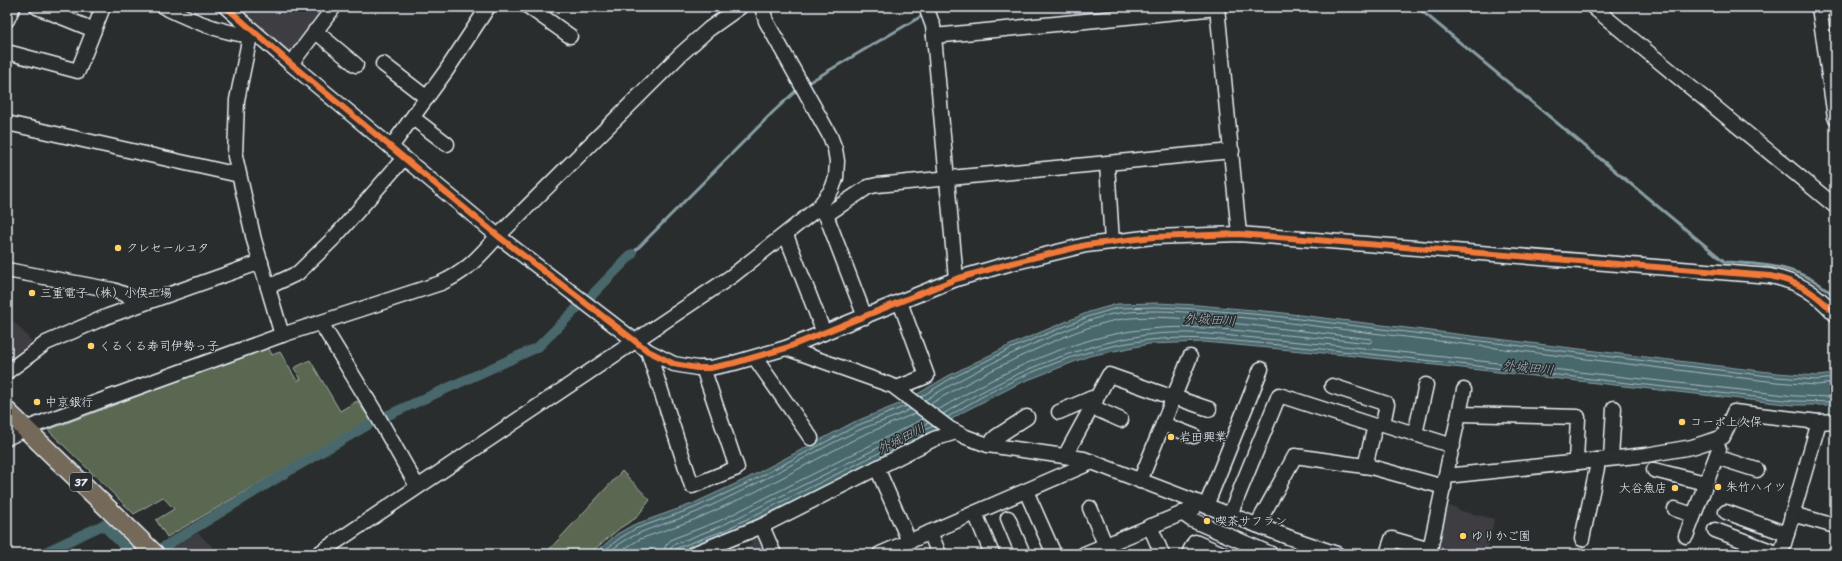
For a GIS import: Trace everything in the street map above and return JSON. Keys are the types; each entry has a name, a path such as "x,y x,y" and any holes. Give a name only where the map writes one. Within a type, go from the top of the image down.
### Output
{"main road":[{"name":"37","path":"7,411 155,554"}],"street":[{"path":"7,20 13,7"},
{"path":"37,7 94,30"},
{"path":"7,52 78,70 103,7"},
{"path":"164,7 187,19 255,36"},
{"path":"226,7 255,36 291,64 498,236 648,351 674,364 703,368 756,358 824,333 956,279 1060,251 1086,245 1184,235 1239,234 1770,276 1794,282 1805,287 1835,314"},
{"path":"291,64 334,7"},
{"path":"391,147 427,98 488,7"},
{"path":"529,7 570,36"},
{"path":"7,438 282,335 321,323 454,276 470,266 498,236 681,54 709,29 740,7"},
{"path":"762,7 766,21 830,136 835,149 837,161 836,178 822,212 864,317"},
{"path":"1593,7 1835,206"},
{"path":"1835,7 1819,8 1835,117"},
{"path":"934,36 1217,8 1239,234"},
{"path":"928,13 934,36 956,279"},
{"path":"315,31 356,65"},
{"path":"255,36 237,100 235,156 254,240 282,335"},
{"path":"383,64 427,98"},
{"path":"413,118 447,144"},
{"path":"7,123 239,175"},
{"path":"318,554 553,395 636,342 732,276 786,235 822,212 868,187 946,178 1232,151"},
{"path":"268,287 298,273 330,242 404,158"},
{"path":"1107,164 1112,242"},
{"path":"786,235 824,333"},
{"path":"7,372 46,343 108,316 261,262"},
{"path":"7,270 113,290 126,295 140,304"},
{"path":"899,390 927,376 900,302"},
{"path":"321,323 417,486"},
{"path":"786,348 899,390 954,431 988,445 1065,456 1092,462 1288,537 1337,554"},
{"path":"648,351 692,486 737,468 703,368"},
{"path":"1140,481 1190,357"},
{"path":"756,358 811,438"},
{"path":"1084,554 1107,550 1150,526 1202,504 1261,369"},
{"path":"1065,456 1109,375 1208,409"},
{"path":"1415,434 1426,385"},
{"path":"1332,386 1388,404 1383,424 1453,446"},
{"path":"1387,554 1392,539 1429,552 1464,390"},
{"path":"1230,515 1279,395 1375,426 1365,466"},
{"path":"1058,412 1092,398 1094,403 1121,420"},
{"path":"1611,458 1614,408"},
{"path":"1686,536 1705,483 1734,412 1819,422 1835,421"},
{"path":"1459,414 1578,417 1576,462"},
{"path":"988,445 996,437 1027,417"},
{"path":"1715,530 1780,554 1819,422"},
{"path":"1163,424 1194,436"},
{"path":"693,554 762,526 934,438 954,431"},
{"path":"1257,525 1295,456 1365,466 1445,482 1576,462 1671,451 1723,437"},
{"path":"1716,458 1758,470"},
{"path":"1582,539 1597,468 1597,460"},
{"path":"880,554 1092,462"},
{"path":"877,468 909,542"},
{"path":"1654,470 1705,483"},
{"path":"1026,491 1054,554"},
{"path":"1090,508 1107,550"},
{"path":"1675,509 1693,515"},
{"path":"1726,512 1787,534"},
{"path":"975,513 992,554"},
{"path":"1182,513 1192,520 1271,554 1288,537"},
{"path":"1792,514 1835,526"},
{"path":"1008,518 1024,554"},
{"path":"762,526 774,554"},
{"path":"1150,526 1162,554"},
{"path":"930,532 939,554"},
{"path":"1190,551 1195,542 1223,554"}],"shaded area":[{"path":"234,7 329,7 290,56"},
{"path":"7,314 37,347 7,367"},
{"name":"ゆりかご園","path":"1443,505 1494,519 1487,554 1433,554"},
{"path":"198,533 220,554 166,554 164,552"},
{"path":"762,534 771,554 707,554 736,543 739,549 752,545 750,539"}],"green space":[{"path":"1835,12 1835,68 1833,68 1826,17 1828,14"},
{"path":"268,347 272,355 280,352 297,381 301,379 294,368 310,360 340,411 357,401 370,419 167,537 156,520 174,509 163,497 134,514 48,430"},
{"path":"622,471 650,500 636,518 620,528 589,554 545,554"}],"water":[{"name":"外城田川","path":"1157,303 1275,312 1777,373 1817,376 1835,374 1835,405 1794,405 1345,355 1204,342 1149,344 1089,356 1020,383 963,412 937,429 815,491 693,548 673,554 594,554 617,534 633,525 692,504 746,479 854,422 904,402 948,376 1010,345 1089,312 1117,304"}],"waterway":[{"path":"1417,7 1725,262 1770,266 1797,273 1823,287 1835,297"},
{"path":"806,84 925,14"},
{"path":"632,254 773,112 799,88"},
{"path":"590,297 632,254"},
{"path":"162,548 287,472 375,421 538,347 578,307"},
{"path":"41,554 103,525 132,554"}],"cycle path":[{"path":"226,7 291,64 498,236 648,351 674,364 697,368 710,368 734,363 786,348 956,279 1008,264 1086,245 1153,237 1239,234 1770,276 1790,281 1806,289 1828,306 1835,314"}],"place":[{"name":"クレセールユタ","path":"118,248"},
{"name":"三重電子（株）小俣工場","path":"32,293"},
{"name":"くるくる寿司伊勢っ子","path":"91,346"},
{"name":"中京銀行","path":"37,402"},
{"name":"コーポ上久保","path":"1682,422"},
{"name":"岩田興業","path":"1171,437"},
{"name":"朱竹ハイツ","path":"1718,487"},
{"name":"大谷魚店","path":"1675,488"},
{"name":"喫茶サフラン","path":"1207,521"},
{"name":"ゆりかご園","path":"1463,536"}]}
